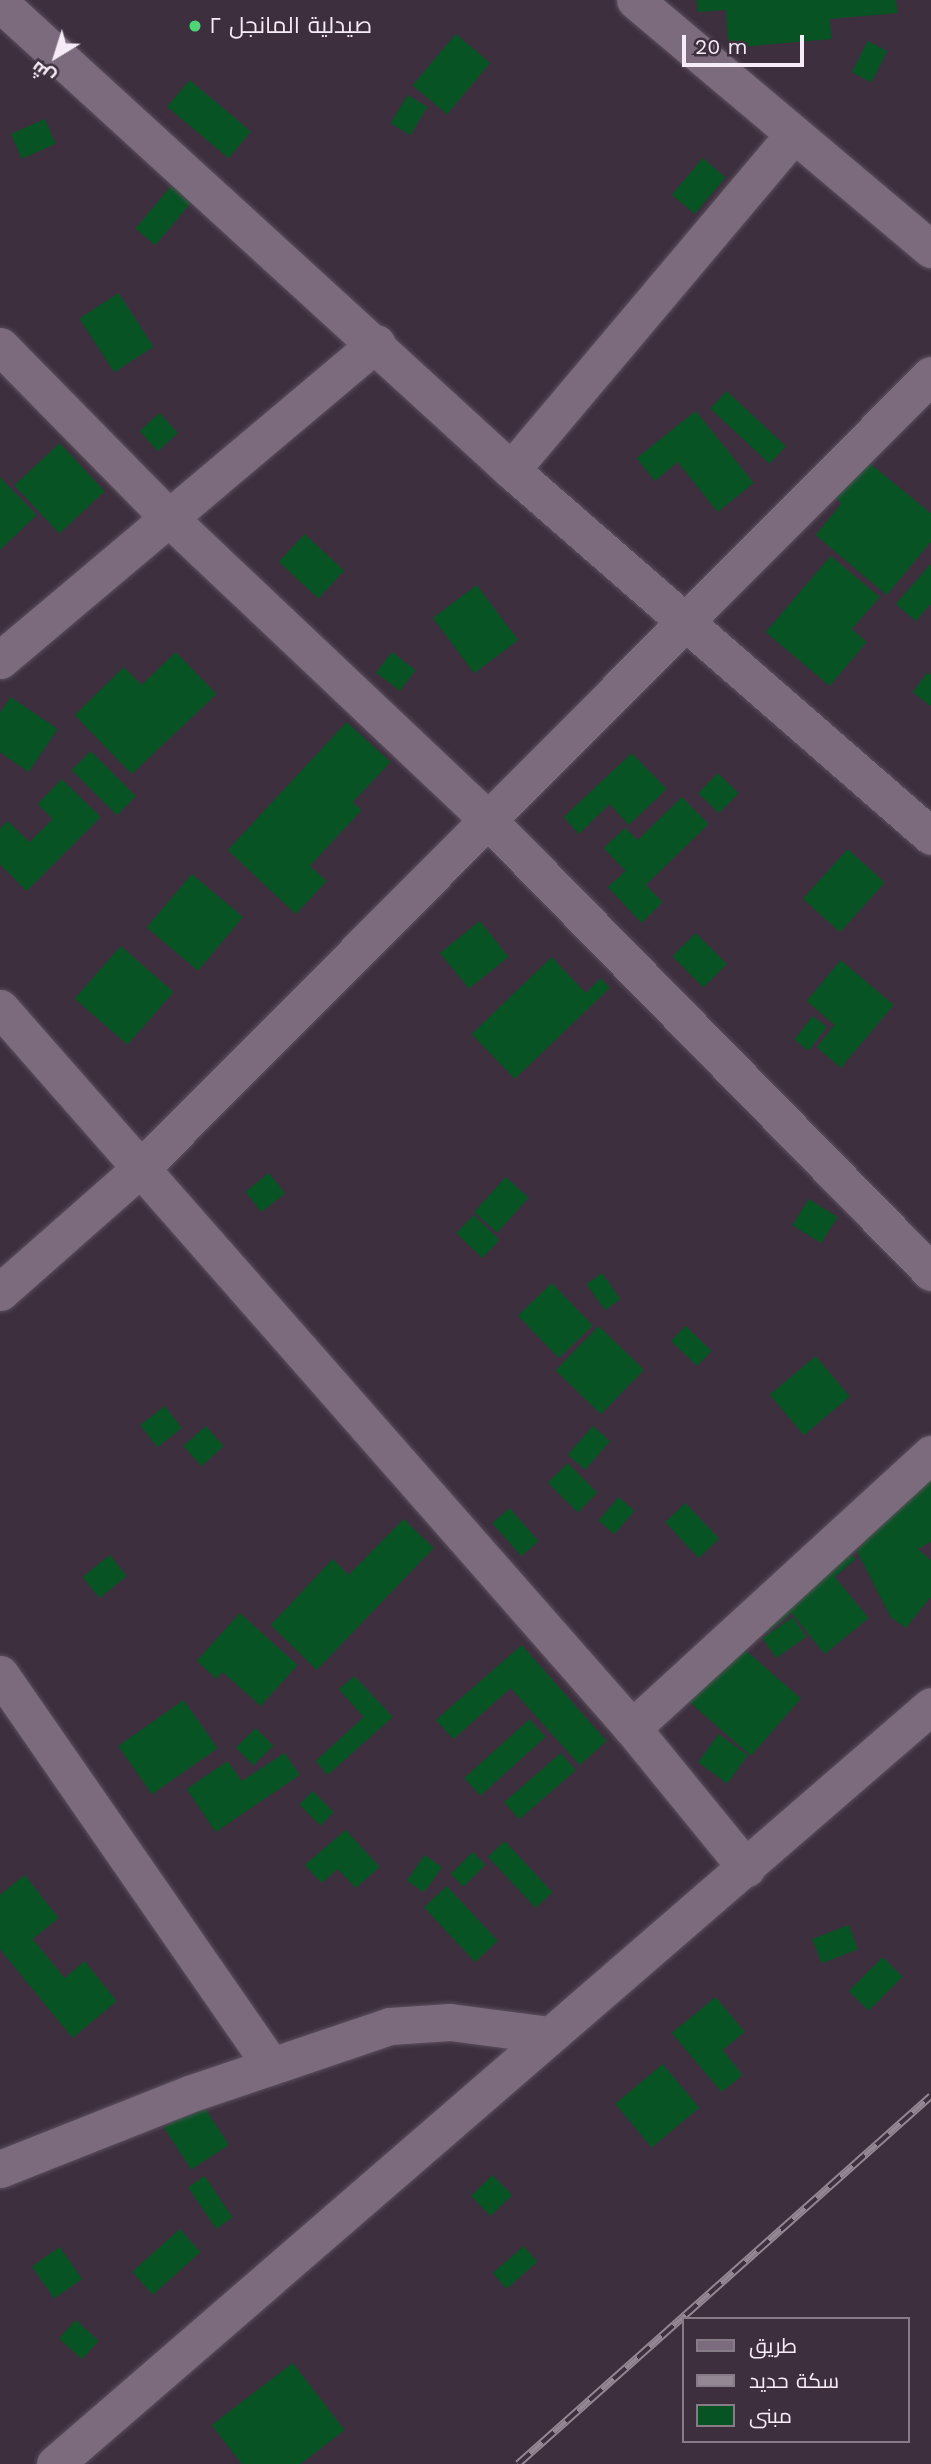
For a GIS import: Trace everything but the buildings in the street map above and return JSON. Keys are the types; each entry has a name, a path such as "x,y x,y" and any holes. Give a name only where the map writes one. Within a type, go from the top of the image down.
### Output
{"street":[{"path":"635,0 931,248"},
{"path":"0,3 376,343 511,470 931,836"},
{"path":"511,470 793,135"},
{"path":"0,660 376,343"},
{"path":"0,346 170,519 486,818 931,1272"},
{"path":"0,1292 142,1167 684,618 931,375"},
{"path":"0,1008 632,1728 746,1868"},
{"path":"632,1728 931,1454"},
{"path":"0,1674 271,2066"},
{"path":"55,2464 931,1706"},
{"path":"0,2169 271,2066 390,2026 450,2022 549,2035"}],"railway":[{"path":"683,2317 931,2096"},
{"path":"518,2464 682,2318"}],"place":[{"name":"صيدلية المانجل ٢","path":"195,26"}]}
